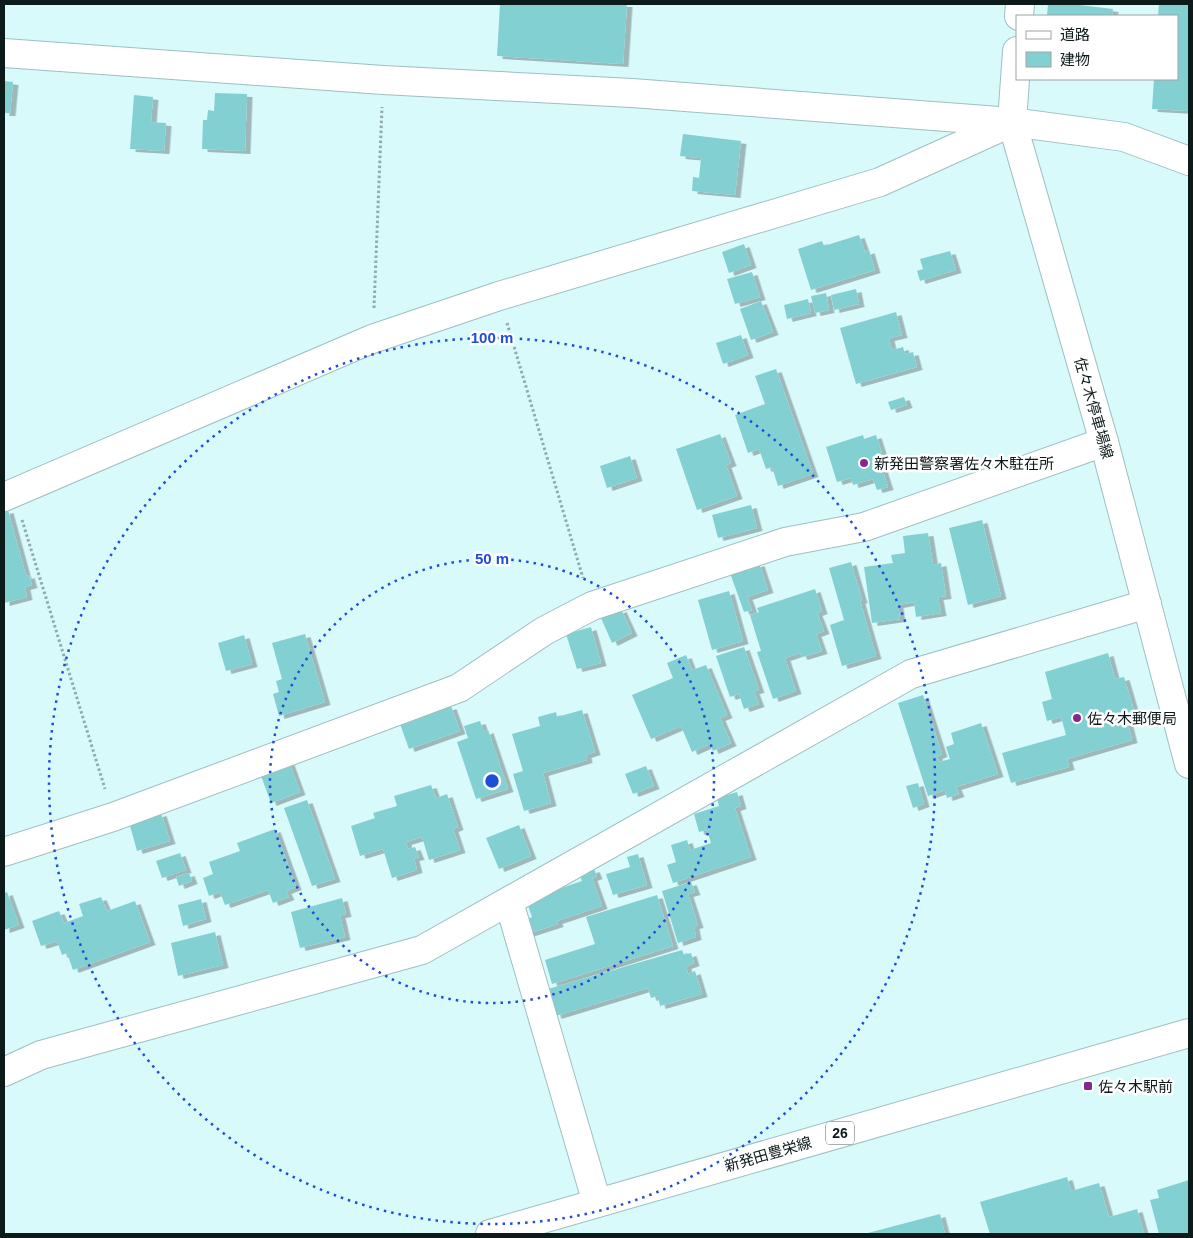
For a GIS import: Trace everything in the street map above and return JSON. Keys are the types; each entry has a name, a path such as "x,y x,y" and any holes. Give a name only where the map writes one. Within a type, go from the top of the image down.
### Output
{"street":[{"path":"4,53 383,80 632,93 1012,122 1124,137 1189,160"},
{"name":"佐々木停車場線","path":"1016,65 1012,122 1104,442 1147,604 1185,732 1189,764"},
{"path":"9,495 372,339 499,296 880,182 1012,122"},
{"path":"4,852 113,817 459,688 544,631 592,606 785,542 864,528 1104,442"},
{"path":"4,1072 41,1055 422,950 911,674 1147,604"},
{"path":"509,902 597,1203"},
{"name":"新発田豊栄線","path":"490,1234 1189,1033"}],"path":[{"path":"372,339 383,80"},
{"path":"499,296 592,606"},
{"path":"9,495 113,817"}],"building":[{"path":"500,4 627,4 623,64 497,56"},
{"path":"1048,4 1071,4 1113,9 1112,15 1047,15"},
{"path":"1159,4 1189,4 1189,111 1152,109 1154,80 1178,80 1178,15 1158,15"},
{"path":"4,81 13,82 10,113 4,113"},
{"path":"215,93 247,94 245,151 202,149 203,120 207,120 208,110 214,111"},
{"path":"134,95 153,97 151,122 166,123 164,151 130,149"},
{"path":"683,134 741,141 735,195 692,191 693,177 699,178 701,158 680,156"},
{"path":"859,235 865,252 869,250 875,270 811,290 798,249 822,241 824,246"},
{"path":"744,244 751,265 729,273 722,252"},
{"path":"950,251 956,270 920,281 917,271 923,269 920,259"},
{"path":"752,272 760,297 735,304 727,279"},
{"path":"856,289 859,304 834,310 831,295"},
{"path":"826,293 829,310 815,313 811,296"},
{"path":"808,299 811,313 787,319 784,305"},
{"path":"761,301 773,332 751,340 740,309"},
{"path":"896,312 902,335 889,338 892,350 903,347 905,354 913,352 917,367 856,384 840,328"},
{"path":"741,335 748,355 723,364 716,343"},
{"path":"776,369 813,474 778,486 772,467 766,469 759,449 748,453 735,415 765,404 755,376"},
{"path":"904,397 907,405 891,410 888,402"},
{"path":"720,434 731,463 726,465 737,496 697,510 676,449"},
{"path":"863,435 864,439 876,435 885,463 881,465 888,487 877,490 873,479 853,485 851,478 837,482 826,447"},
{"path":"630,456 637,478 607,488 600,466"},
{"path":"751,505 757,528 718,538 712,515"},
{"path":"8,510 26,576 29,575 32,585 25,587 27,597 4,603 4,511"},
{"path":"982,520 1001,596 968,605 949,528"},
{"path":"928,533 933,565 941,563 946,596 938,597 941,613 916,617 914,602 898,605 900,619 872,623 864,567 893,563 891,555 905,553 903,536"},
{"path":"851,562 876,656 842,666 830,625 844,620 829,568"},
{"path":"759,563 768,590 747,597 752,610 744,612 730,573"},
{"path":"815,589 822,611 817,613 824,631 816,634 822,651 802,657 800,653 785,658 796,691 773,699 757,652 761,651 750,615 759,612 757,608"},
{"path":"729,591 743,641 712,650 698,600"},
{"path":"621,609 632,633 612,643 601,618"},
{"path":"591,627 601,663 577,669 566,634"},
{"path":"305,634 325,702 279,716 273,694 279,692 276,681 282,679 272,643"},
{"path":"244,635 252,664 226,671 218,643"},
{"path":"744,647 759,690 754,691 759,704 744,709 739,694 730,697 716,656"},
{"path":"1108,653 1115,679 1124,677 1136,718 1127,720 1132,740 1067,759 1069,767 1011,783 1002,753 1066,735 1061,717 1047,721 1042,702 1052,699 1045,672"},
{"path":"686,655 692,670 706,665 727,715 720,718 731,743 713,751 710,744 692,752 681,726 651,739 632,695 673,678 667,663"},
{"path":"923,695 942,754 937,756 939,762 950,759 946,747 954,744 951,733 981,723 998,774 956,787 959,794 947,798 945,790 928,796 898,703"},
{"path":"451,706 460,731 409,749 400,724"},
{"path":"582,710 595,752 586,755 587,760 543,773 551,803 524,811 513,774 523,771 512,734 540,726 538,717 556,712 557,717"},
{"path":"480,721 484,732 488,730 508,789 476,799 457,742 468,738 464,726"},
{"path":"289,762 300,792 271,803 260,773"},
{"path":"646,766 654,786 633,794 625,774"},
{"path":"918,783 924,804 913,808 906,786"},
{"path":"431,785 436,798 447,794 458,827 453,829 460,850 429,860 422,837 406,842 408,849 415,847 419,857 414,858 417,870 392,878 383,849 360,856 351,826 375,818 373,813 397,806 394,796"},
{"path":"737,792 741,806 735,808 751,857 673,883 667,865 676,862 671,845 687,840 690,850 711,843 707,830 699,832 694,814 719,806 717,798"},
{"path":"307,800 335,879 312,886 284,808"},
{"path":"161,813 170,841 137,851 129,822"},
{"path":"519,825 531,856 499,869 486,838"},
{"path":"275,829 296,887 286,891 289,897 273,903 268,890 225,905 220,892 209,896 203,878 213,874 209,862 240,851 237,843"},
{"path":"180,853 186,870 162,878 156,861"},
{"path":"638,854 647,885 613,895 606,874 630,867 627,857"},
{"path":"594,869 597,876 592,878 602,906 557,921 558,924 527,934 522,921 532,917 526,900 582,881 579,874"},
{"path":"189,873 192,881 179,886 176,877"},
{"path":"691,882 695,892 688,894 698,925 694,926 696,937 678,943 662,891"},
{"path":"7,892 19,925 4,930 4,893"},
{"path":"657,895 673,946 552,984 545,960 595,944 586,917"},
{"path":"101,897 107,911 135,901 150,942 73,970 67,953 62,955 57,941 41,946 32,921 59,911 64,923 83,916 79,904"},
{"path":"342,898 346,914 340,915 345,937 300,948 291,912"},
{"path":"201,899 206,919 183,926 178,905"},
{"path":"215,932 223,965 178,976 171,943"},
{"path":"682,950 684,955 691,953 694,963 686,966 688,974 695,971 702,994 660,1006 658,996 651,998 648,988 556,1016 548,989"},
{"path":"1067,1177 1071,1191 1099,1183 1109,1217 1137,1209 1144,1234 990,1234 980,1202"},
{"path":"1189,1180 1189,1234 1159,1234 1150,1200 1159,1198 1157,1190"},
{"path":"940,1214 945,1234 864,1234"}],"place":[{"name":"新発田警察署佐々木駐在所","path":"864,463"},
{"name":"佐々木郵便局","path":"1077,718"},
{"name":"佐々木駅前","path":"1088,1086"}]}
